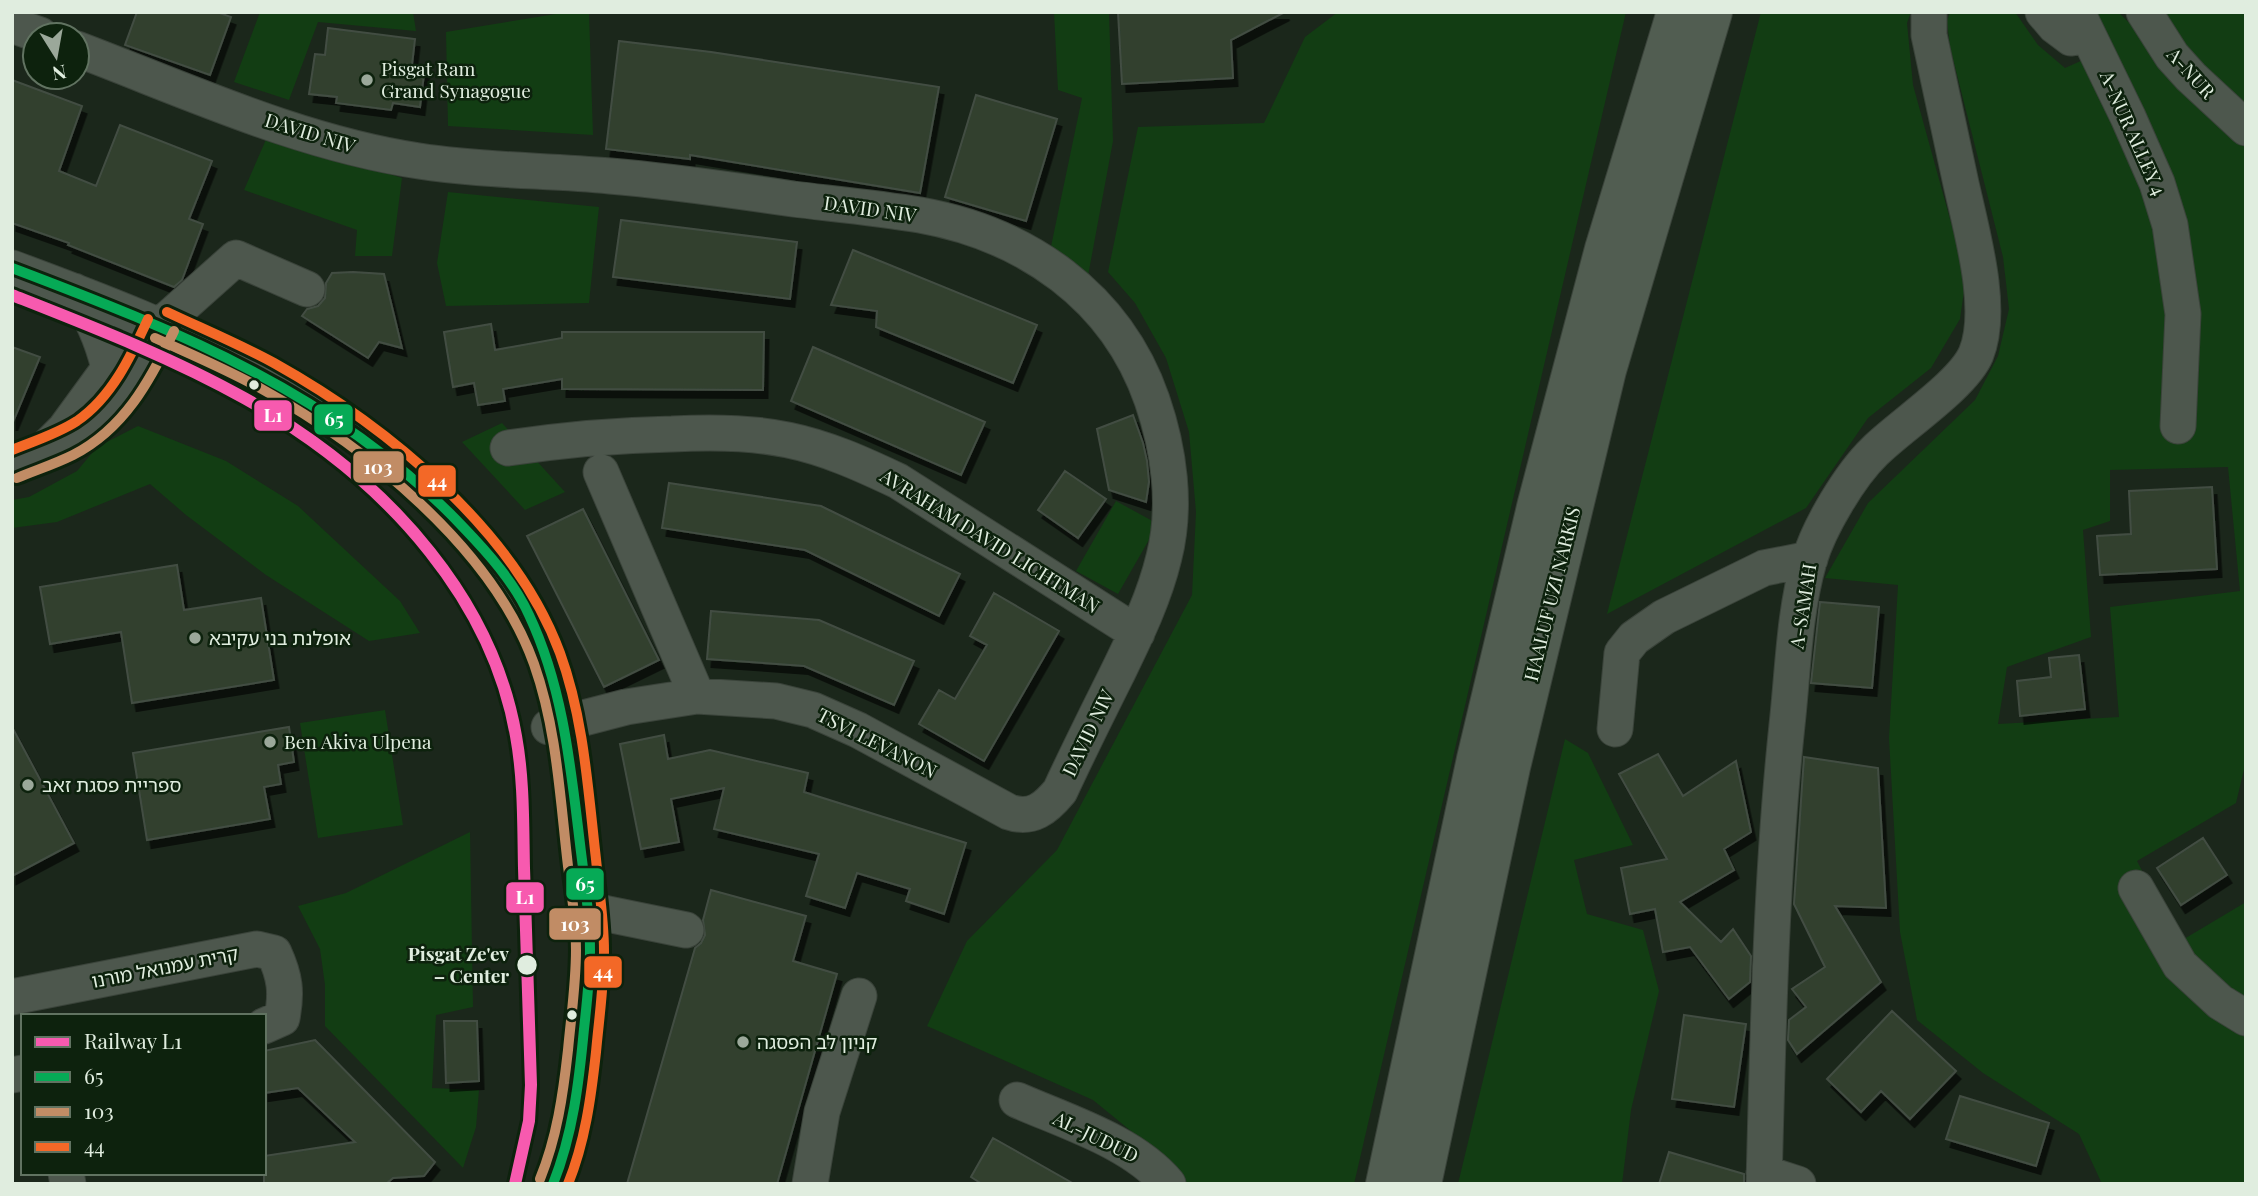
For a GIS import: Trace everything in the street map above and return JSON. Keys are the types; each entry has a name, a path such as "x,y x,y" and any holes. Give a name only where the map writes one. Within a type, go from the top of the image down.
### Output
{"highway":[{"name":"HAALUF UZI NARKIS","path":"1397,1183 1476,759 1537,503 1604,249 1676,12"},
{"name":"HAALUF UZI NARKIS","path":"1397,1183 1511,766 1607,370 1713,12"}],"street":[{"name":"A-SAMAH","path":"1764,1178 1769,971 1777,823 1800,603 1810,559 1835,503 1873,452 1934,400 1976,355 1983,321 1979,270 1929,35 1929,12"},
{"path":"2043,12 2071,38 2082,24"},
{"name":"A-NUR","path":"2144,12 2172,56 2246,128"},
{"name":"A-NUR ALLEY 4","path":"2082,24 2157,183 2170,225 2183,314 2178,426"},
{"name":"DAVID NIV","path":"91,54 293,130 419,161 663,181 922,216 975,230 1006,242 1044,262 1075,284 1104,313 1147,385 1161,425 1169,467 1170,507 1165,554 1154,593 1137,633 1060,791 1049,804 1032,815"},
{"path":"43,451 65,429 109,368 153,322 190,300 236,258 307,289"},
{"path":"12,268 153,322 259,371 315,405 435,496 469,533 528,612 547,657 588,910 590,951 579,1081 568,1143 553,1184"},
{"path":"74,291 97,328 109,368"},
{"path":"12,465 68,442 106,415 121,400 142,365 153,322"},
{"name":"AVRAHAM DAVID LICHTMAN","path":"508,448 603,436 696,433 749,434 819,447 898,481 1137,633"},
{"path":"601,472 697,696"},
{"path":"1615,729 1622,653 1634,638 1664,617 1764,568 1810,559"},
{"name":"TSVI LEVANON","path":"557,725 626,707 697,696 776,701 813,710 858,730 1009,812 1019,816 1032,815"},
{"path":"537,1184 546,1160 558,1110 572,976 571,910 557,725"},
{"path":"2136,888 2180,965 2220,1002 2246,1018"},
{"path":"588,910 686,930"},
{"name":"קרית עמנואל מורנו","path":"12,997 257,949 274,953 281,969 286,995 282,1018 266,1025"},
{"path":"810,1184 822,1112 859,996"},
{"name":"AL-JUDUD","path":"1017,1100 1134,1152 1157,1170 1168,1184"},
{"path":"1764,1178 1798,1184"}],"green space":[{"path":"260,12 413,12 416,31 318,22 289,100 234,82"},
{"path":"568,12 589,12 593,135 448,126 446,32"},
{"path":"1054,12 1109,12 1113,141 1088,276 1049,256 1082,98 1058,90"},
{"path":"1338,12 1626,12 1354,1184 1177,1184 1142,1140 1093,1100 927,1026 967,941 1057,850 1192,595 1196,512 1189,432 1166,358 1135,303 1108,272 1138,127 1264,123 1305,37"},
{"path":"1761,12 1911,12 1907,23 1913,85 1966,277 1960,319 1931,368 1868,418 1806,508 1607,614"},
{"path":"1950,12 2015,12 2038,45 2065,68 2101,52 2097,12 2118,12 2246,136 2246,761 2236,803 2137,861 2179,942 2246,902 2246,1184 2102,1184 2079,1134 1983,1073 1917,1020 1900,932 1889,738 1898,585 1825,578 1868,503 1975,400 1998,356 2009,309 2003,257 1950,47 1947,21","holes":["2228,467 2240,591 2110,607 2119,717 1998,724 2007,667 2091,637 2083,530 2110,521 2110,470"]},
{"path":"2128,12 2246,12 2246,134"},
{"path":"268,135 402,178 392,256 355,256 357,230 244,190"},
{"path":"448,192 599,207 589,303 446,306 437,263"},
{"path":"502,423 565,492 525,510 462,442"},
{"path":"138,426 226,461 298,506 400,601 420,633 369,641 266,575 186,515 150,484 57,522 12,528 12,500 29,497 77,471 97,447"},
{"path":"1116,501 1158,524 1118,594 1076,571"},
{"path":"385,710 403,825 318,838 300,723"},
{"path":"1565,739 1588,753 1633,845 1574,860 1587,914 1643,930 1659,991 1631,1110 1622,1184 1458,1184"},
{"path":"470,832 473,1007 436,1015 432,1088 479,1090 476,1127 463,1168 325,1026 325,985 320,949 298,906 346,893"}],"building":[{"path":"137,12 217,12 231,17 210,75 125,45"},
{"path":"1118,12 1285,12 1231,40 1233,78 1122,84"},
{"name":"Pisgat Ram Grand Synagogue","path":"328,28 415,39 412,65 425,66 420,107 393,103 391,110 336,103 337,97 309,94 315,54 325,55"},
{"path":"619,41 711,52 939,87 920,193 690,155 690,159 606,149"},
{"path":"12,80 21,83 21,91 42,91 82,106 59,171 96,186 120,125 212,161 189,219 203,224 182,280 174,287 68,245 69,243 12,223"},
{"path":"976,95 1057,119 1026,221 945,197"},
{"path":"621,220 797,242 790,299 613,277"},
{"path":"853,250 1037,325 1013,383 876,327 877,311 831,305"},
{"path":"332,273 384,274 402,348 379,342 368,358 302,316 307,309 318,306 325,298 326,283"},
{"path":"491,324 495,350 562,338 562,332 764,332 763,390 562,389 562,379 503,389 505,401 478,405 474,383 453,387 444,332"},
{"path":"12,347 40,357 13,422 12,422"},
{"path":"813,347 985,422 961,475 791,401"},
{"path":"1133,415 1147,461 1149,482 1146,502 1109,490 1097,429"},
{"path":"1065,471 1106,499 1078,538 1038,510"},
{"path":"669,483 821,506 960,574 939,616 805,550 662,528"},
{"path":"2212,487 2217,569 2100,575 2097,536 2131,534 2129,491"},
{"path":"583,509 659,660 604,687 527,536"},
{"name":"אופלנת בני עקיבא","path":"177,565 184,610 261,598 274,680 132,703 121,632 50,644 40,587"},
{"path":"994,593 1059,631 984,761 919,724 939,690 955,699 987,645 970,636"},
{"path":"1820,602 1879,607 1872,688 1811,683"},
{"path":"711,611 819,620 914,661 894,705 804,666 707,659"},
{"path":"2079,655 2085,709 2020,716 2017,681 2051,677 2049,658"},
{"name":"ספריית פסגת זאב","path":"12,727 74,843 12,876"},
{"path":"289,727 294,762 278,765 281,784 264,787 270,819 147,840 133,753"},
{"path":"664,735 668,759 710,750 808,773 804,792 966,843 944,914 906,901 910,889 857,873 845,908 806,896 819,854 714,829 724,788 671,799 679,842 641,849 620,744"},
{"path":"1658,754 1683,796 1736,761 1751,832 1724,849 1734,870 1680,902 1721,942 1733,929 1751,956 1750,982 1729,999 1690,947 1663,952 1655,909 1630,914 1621,868 1667,859 1619,774"},
{"path":"1804,757 1878,768 1886,908 1835,906 1881,982 1797,1054 1788,1040 1789,1020 1806,1007 1792,989 1825,967 1794,904"},
{"path":"2203,838 2227,875 2181,905 2157,868"},
{"name":"קניון לב הפסגה","path":"711,890 806,916 793,961 837,974 777,1184 627,1184 695,948 705,935 703,920"},
{"path":"1892,1011 1956,1071 1910,1119 1881,1091 1861,1112 1827,1079"},
{"path":"1684,1015 1746,1024 1734,1107 1672,1099"},
{"path":"444,1021 477,1021 479,1081 446,1083"},
{"path":"315,1040 435,1162 424,1176 393,1178 386,1184 264,1184 266,1156 355,1142 298,1088 266,1093 266,1051"},
{"path":"1960,1096 2049,1123 2036,1166 1946,1139"},
{"path":"993,1138 1074,1184 982,1184 971,1177"},
{"path":"1669,1152 1744,1174 1744,1184 1659,1184"}],"rail line":[{"name":"L1","path":"12,295 185,367 292,427 341,463 387,504 430,552 473,616 495,662 511,710 522,786 531,1085 529,1121 515,1184"}],"transit line":[{"name":"65","path":"12,268 135,316 195,343 310,404 364,440 415,481 482,547 500,568 523,603 541,643 558,701 574,791 589,925 589,979 577,1088 566,1146 553,1184"},
{"name":"44","path":"167,312 274,363 316,388 359,417 442,485 479,524 512,565 539,608 560,653 580,729 604,939 592,1086 583,1136 568,1184"},
{"name":"44","path":"12,450 61,430 89,411 119,375 148,319"},
{"name":"103","path":"17,478 73,455 107,432 134,402 174,331"},
{"name":"103","path":"155,338 260,388 341,439 382,470 421,504 457,541 488,580 514,621 534,664 553,739 576,940 564,1083 555,1132 540,1179"}],"place":[{"name":"Pisgat Ram Grand Synagogue","path":"367,80"},
{"name":"אופלנת בני עקיבא","path":"195,638"},
{"name":"Ben Akiva Ulpena","path":"270,742"},
{"name":"ספריית פסגת זאב","path":"28,785"},
{"name":"Pisgat Ze'ev – Center","path":"527,965"},
{"name":"קניון לב הפסגה","path":"743,1042"}]}
